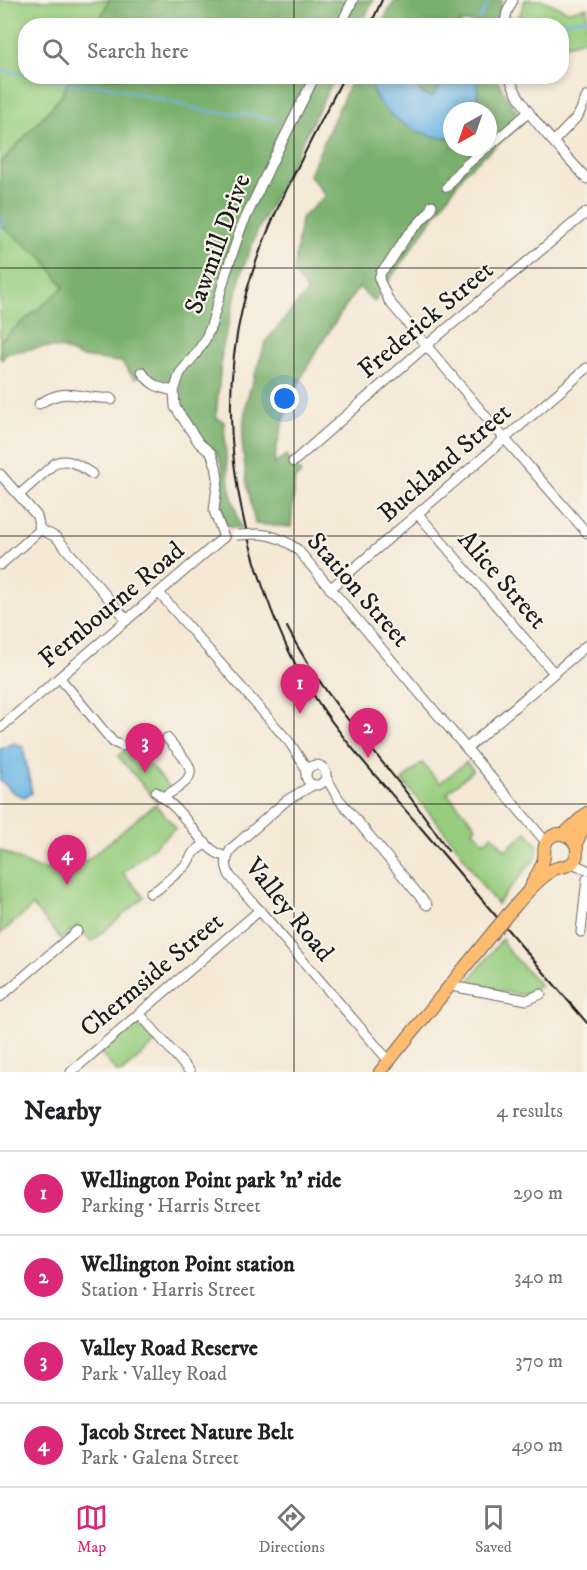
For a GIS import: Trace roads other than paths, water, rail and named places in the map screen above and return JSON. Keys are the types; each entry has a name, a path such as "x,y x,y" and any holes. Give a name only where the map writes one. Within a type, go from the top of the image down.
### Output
{"main road":[{"path":"564,834 587,813"},
{"path":"576,845 587,824"},
{"path":"554,835 570,836 576,845 577,855 572,863 563,867 552,865 545,856 546,842 554,835"},
{"path":"380,1072 530,887 545,856"},
{"path":"530,887 557,867"}],"street":[{"path":"344,18 353,0"},
{"path":"506,18 513,0"},
{"name":"Sawmill Drive","path":"174,392 180,373 195,355 208,333 241,228 311,84"},
{"path":"512,84 529,112 587,179"},
{"path":"554,141 578,116 587,96"},
{"path":"497,139 529,112"},
{"path":"447,187 459,171 477,156"},
{"path":"432,205 430,211 406,237 381,272 379,279 389,301 587,533"},
{"name":"Frederick Street","path":"293,462 427,345 587,212"},
{"name":"Buckland Street","path":"330,589 587,368"},
{"path":"141,372 157,387 174,392 175,407 199,443 211,453 218,478 214,511 224,537"},
{"path":"39,404 50,397 68,394 112,400"},
{"path":"19,495 61,460 77,464 92,474"},
{"path":"0,474 37,516 40,530"},
{"name":"Alice Street","path":"418,514 554,673"},
{"path":"0,565 40,530"},
{"path":"40,530 57,538 127,620"},
{"name":"Station Street","path":"224,537 271,535 297,549 546,842"},
{"name":"Fernbourne Road","path":"0,728 224,537"},
{"path":"159,592 290,743 324,770 338,798 427,905"},
{"path":"467,748 587,645"},
{"path":"60,678 113,742 122,747"},
{"name":"Valley Road","path":"167,738 188,764 190,770 188,779 182,786 159,794 178,810 212,851 227,857 226,867 230,876 389,1061"},
{"path":"290,743 304,765 308,782 338,798"},
{"path":"227,857 231,849 287,800 310,767 318,765"},
{"path":"287,800 323,783 326,777"},
{"path":"150,893 186,865 193,853 206,843"},
{"path":"572,863 587,870"},
{"path":"581,932 587,879"},
{"name":"Chermside Street","path":"71,1072 260,910"},
{"path":"0,997 77,931"},
{"path":"55,936 62,944"},
{"path":"451,986 527,1000 541,994"},
{"path":"139,1013 190,1072"}],"water":[{"path":"372,84 414,84 423,94 432,97 439,84 477,84 478,94 477,102 443,102 443,137 440,137 413,129 387,111 378,100"},
{"path":"14,743 23,747 32,793 24,797 14,793 0,780 0,749"}],"waterway":[{"path":"480,18 488,4"},
{"path":"569,21 587,18"},
{"path":"0,70 18,73"},
{"path":"69,84 103,85 205,111 246,114 276,120"},
{"path":"0,231 3,217"}],"railway":[{"path":"374,18 382,0"},
{"path":"340,84 287,188 262,246 243,305 236,341 232,376 232,446 236,481 251,550 283,638 311,691 339,732 587,1023"},
{"path":"287,627 304,657 343,714 429,822 448,851"}],"place":[{"name":"Wellington Point park 'n' ride","path":"300,714"},
{"name":"Wellington Point station","path":"368,758"},
{"name":"Valley Road Reserve","path":"145,773"},
{"name":"Jacob Street Nature Belt","path":"67,885"}]}
